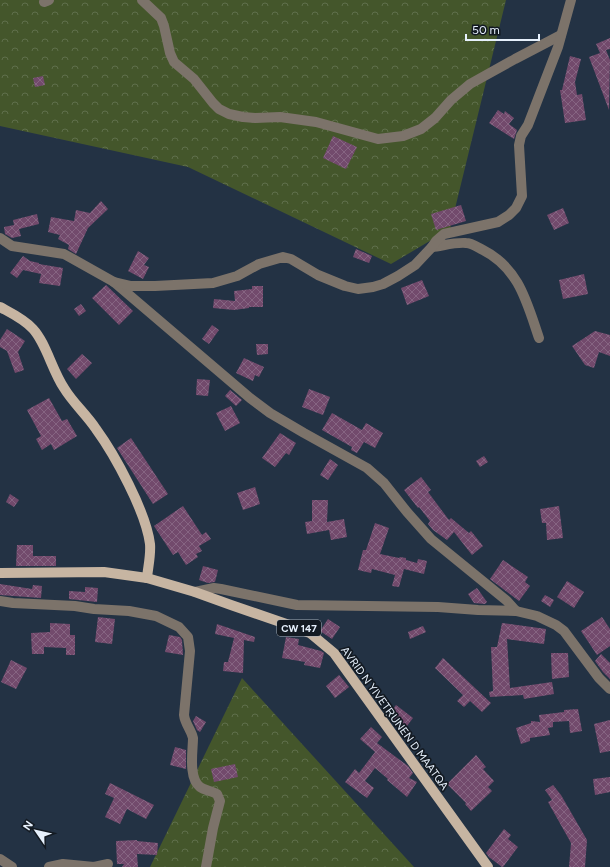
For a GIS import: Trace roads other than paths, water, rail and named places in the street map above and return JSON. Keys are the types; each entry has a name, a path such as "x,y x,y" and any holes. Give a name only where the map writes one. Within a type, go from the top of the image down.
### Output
{"main road":[{"path":"0,307 18,317 33,328 40,338 58,380 68,396 96,428 133,494 146,528 150,545 147,578"},
{"name":"AVRID N YIVETṚUNEN D MAATQA","path":"0,572 104,572 147,578 195,592 310,633 334,653 488,867"}],"street":[{"path":"142,0 161,18 170,53 174,62 194,79 212,103 219,109 229,114 255,118 280,117 316,122 378,139 403,136 421,129 435,118 470,84 561,36"},
{"path":"114,282 130,286 213,283 237,276 259,264 282,256 291,259 318,275 345,286 365,289 383,284 415,265 444,234 498,222 509,215 516,208 522,196 519,152 522,136 528,125 558,48 571,0"},
{"path":"0,238 12,246 64,254 114,282 250,398 270,413 367,468 384,483 431,539 516,611"},
{"path":"432,247 468,243 489,253 503,263 511,272 522,290 539,338"},
{"path":"195,592 214,588 296,605 438,607 516,611 537,616 556,625 564,631 599,678 610,689"},
{"path":"0,601 129,611 156,616 179,627 186,633 190,651 184,715 185,721 192,732 193,738 192,774 195,782 200,787 217,794 220,801 213,828 206,867"},
{"path":"0,859 12,867"},
{"path":"49,867 63,864 94,866 108,864"}]}
